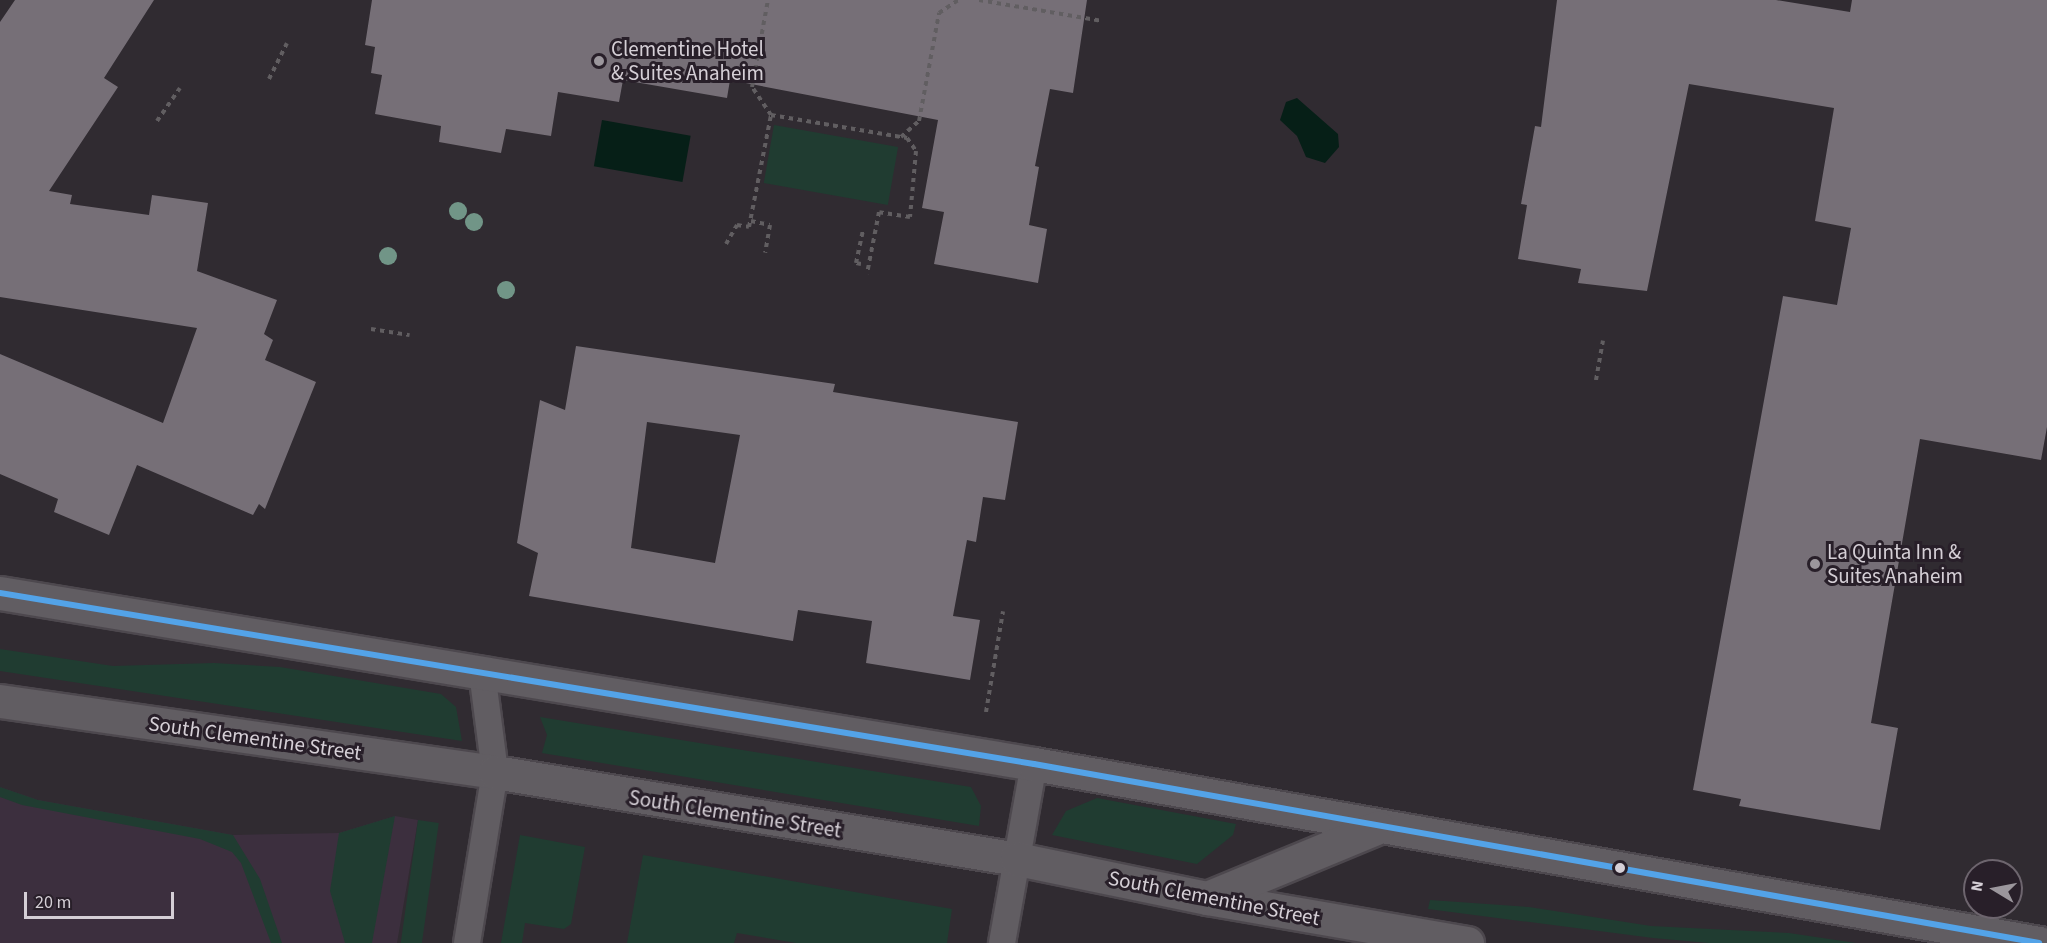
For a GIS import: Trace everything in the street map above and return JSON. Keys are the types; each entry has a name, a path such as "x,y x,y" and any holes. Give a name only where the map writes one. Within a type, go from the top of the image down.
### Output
{"street":[{"path":"0,593 1034,764 1377,827 2039,943"},
{"name":"South Clementine Street","path":"0,701 495,772 1017,859 1207,898 1467,943"},
{"path":"1207,898 1377,827"}],"lane":[{"path":"467,943 495,772 482,672"},
{"path":"1002,943 1034,764"}],"path":[{"path":"726,244 737,225 749,227 771,115 752,87 768,0"},
{"path":"900,137 919,121 939,13 958,0"},
{"path":"980,0 1102,21"},
{"path":"269,79 288,43"},
{"path":"157,121 180,88"},
{"path":"771,115 900,137 916,151 910,217 879,212 867,274"},
{"path":"751,221 770,225 765,254"},
{"path":"861,264 856,263 863,231"},
{"path":"371,328 410,335"},
{"path":"1596,380 1604,341"},
{"path":"986,713 1003,611"}],"shaded area":[{"path":"1297,98 1338,134 1339,147 1325,163 1306,157 1297,136 1280,120 1286,102"},
{"path":"602,120 691,136 682,182 594,166"},
{"path":"774,125 898,147 888,205 764,183"},
{"path":"0,649 113,666 214,663 280,667 441,694 456,707 462,741 0,671"},
{"path":"540,717 971,787 981,806 979,826 542,753 547,735"},
{"path":"0,787 38,800 233,835 339,833 395,816 418,820 397,943 0,943"},
{"path":"0,787 38,800 233,835 260,879 282,943 271,943 241,863 232,852 200,839 22,805 0,797"},
{"path":"1097,798 1236,824 1233,835 1197,864 1052,835 1066,811"},
{"path":"395,816 372,943 345,943 330,891 339,833"},
{"path":"418,820 439,823 422,943 401,943"},
{"path":"520,835 585,847 571,924 564,929 525,923 522,943 501,943"},
{"path":"643,855 952,909 947,943 796,943 737,933 734,943 627,943"},
{"path":"1430,900 1529,907 1651,926 1789,933 1856,943 1709,943 1653,938 1428,909"}],"building":[{"path":"15,0 154,0 104,78 118,87 49,191 72,195 70,204 149,215 152,195 208,203 197,271 277,300 264,334 273,340 265,360 316,382 265,509 259,504 253,515 137,465 109,535 54,512 58,499 0,474 0,354 163,423 197,328 0,297 0,22"},
{"path":"372,0 1087,0 1073,93 1050,89 1035,166 1039,167 1029,225 1047,229 1038,283 934,264 944,212 922,208 938,120 730,80 727,98 623,80 619,102 558,92 551,136 506,129 501,153 439,142 441,126 375,114 382,75 371,73 375,47 365,45"},
{"path":"1557,0 1776,0 1850,12 1852,0 2047,0 2047,427 2041,460 1920,439 1871,723 1898,728 1880,830 1739,806 1741,799 1693,790 1783,296 1837,305 1851,228 1815,221 1834,108 1689,84 1647,291 1578,283 1581,269 1518,259 1527,205 1521,204 1535,126 1541,127"},
{"path":"576,346 835,384 833,392 1018,422 1005,500 983,497 976,542 967,540 953,616 980,620 970,680 866,663 872,621 798,610 793,641 529,596 538,553 517,543 540,400 565,410","holes":["647,422 740,435 715,563 631,548"]}],"transit line":[{"path":"0,593 1034,764 2039,943"}],"place":[{"name":"Clementine Hotel & Suites Anaheim","path":"599,61"},
{"name":"La Quinta Inn & Suites Anaheim","path":"1815,564"}]}
